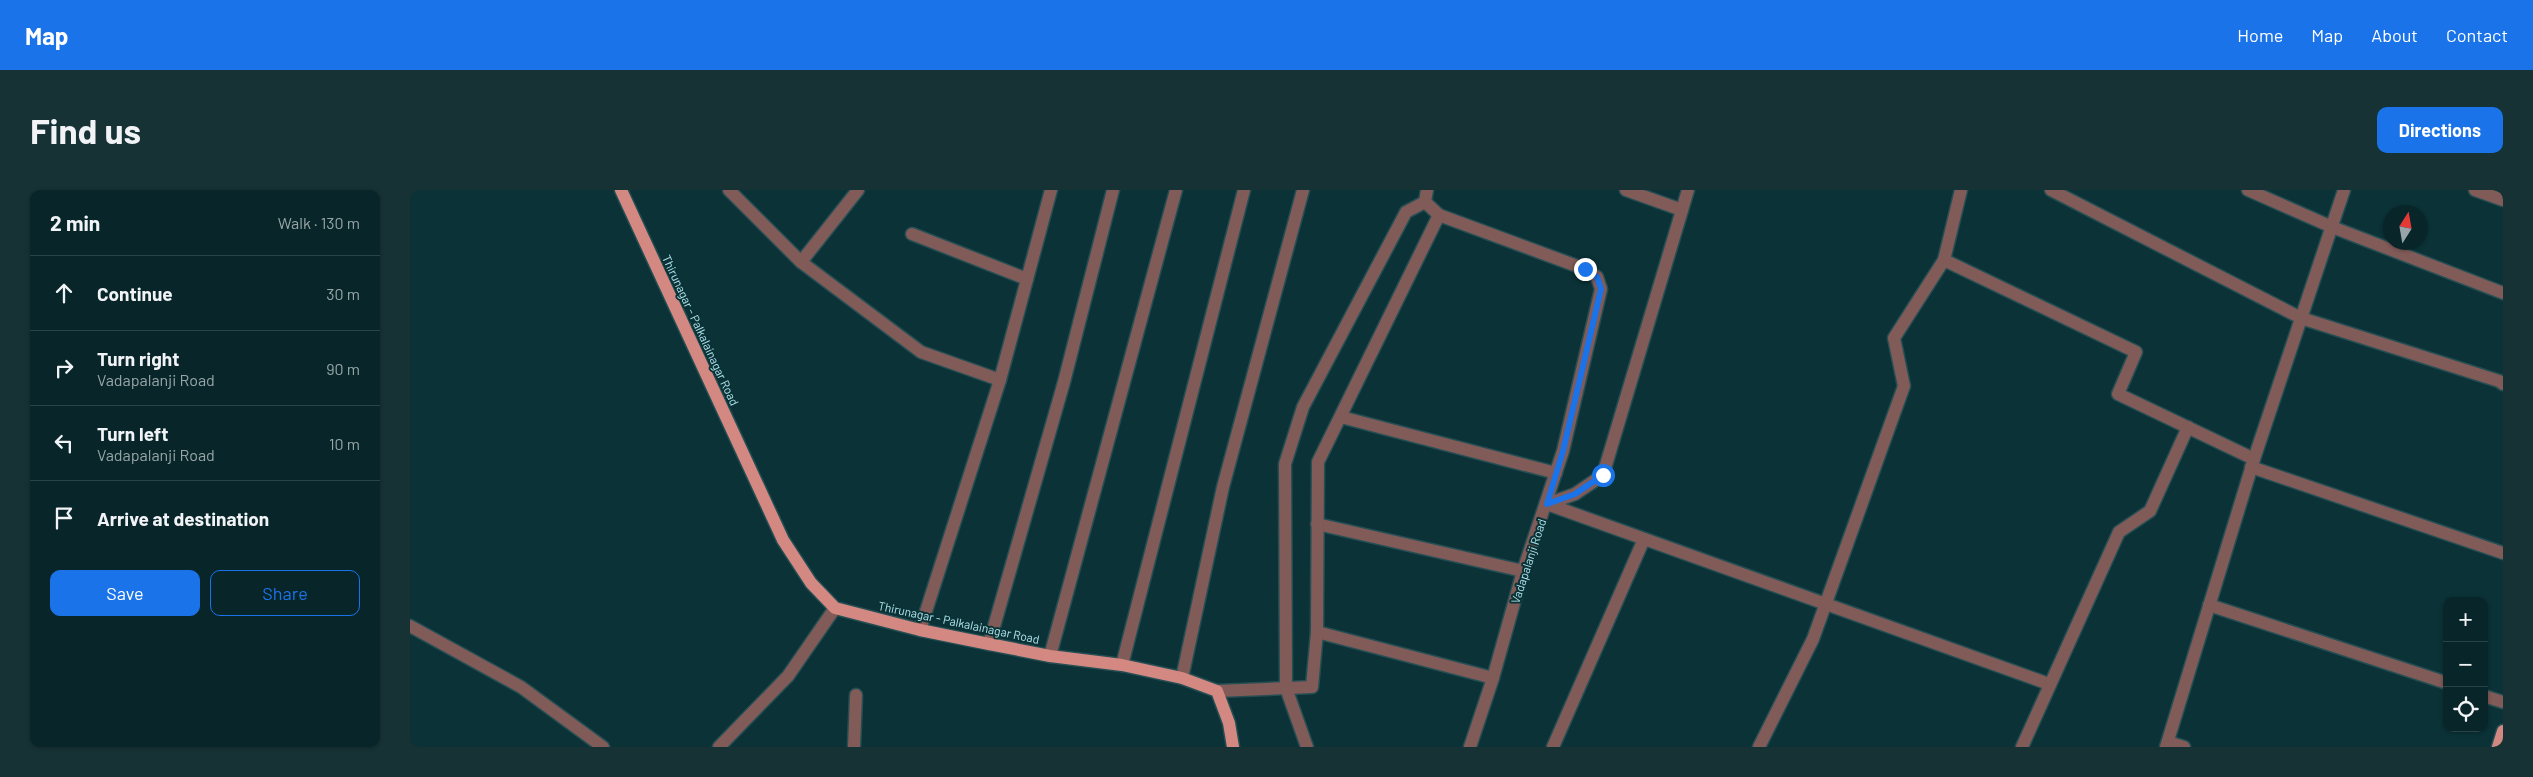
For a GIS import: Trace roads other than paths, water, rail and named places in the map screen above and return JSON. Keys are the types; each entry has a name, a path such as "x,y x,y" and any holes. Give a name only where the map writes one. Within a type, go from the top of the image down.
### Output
{"main road":[{"name":"Thirunagar - Palkalainagar Road","path":"621,190 783,540 811,583 835,608 920,630 989,644 1050,656 1122,665 1182,678 1217,691"},
{"path":"1217,691 1229,723 1233,747"},
{"path":"2498,747 2503,732"}],"street":[{"path":"729,190 801,262 921,352 1000,380"},
{"path":"801,262 858,190"},
{"path":"920,630 1000,380 1051,190"},
{"path":"989,644 1064,382 1113,190"},
{"path":"1050,656 1176,190"},
{"path":"1122,665 1244,190"},
{"path":"1182,678 1223,487 1303,190"},
{"path":"1626,190 1682,210"},
{"path":"1547,504 1575,494 1603,475 1688,190"},
{"path":"1759,747 1813,639 1904,386 1894,338 1944,260 1962,190"},
{"path":"2052,190 2301,318 2499,381 2503,384"},
{"path":"2248,190 2332,227 2503,293"},
{"path":"2184,747 2167,744 2252,463 2344,190"},
{"path":"2475,190 2503,200"},
{"path":"1307,747 1286,688 1285,464 1303,408 1406,212 1426,196"},
{"name":"Vadapalanji Road","path":"1426,196 1439,215 1585,269 1597,277 1601,289 1556,473 1523,571 1493,678 1470,747"},
{"path":"1217,691 1312,687 1317,632 1318,462 1439,215"},
{"path":"912,234 1027,279"},
{"path":"1944,260 2136,352 2118,394 2188,427 2252,463 2503,553"},
{"path":"1341,416 1556,473"},
{"path":"2022,747 2119,532 2150,511 2188,427"},
{"path":"1547,504 2049,684"},
{"path":"1318,524 1523,571"},
{"path":"1553,747 1644,539"},
{"path":"2209,605 2443,682"},
{"path":"719,747 788,676 835,608"},
{"path":"410,626 522,687 603,747"},
{"path":"1317,632 1493,678"},
{"path":"854,747 856,695"},
{"path":"2488,697 2503,702"}]}
